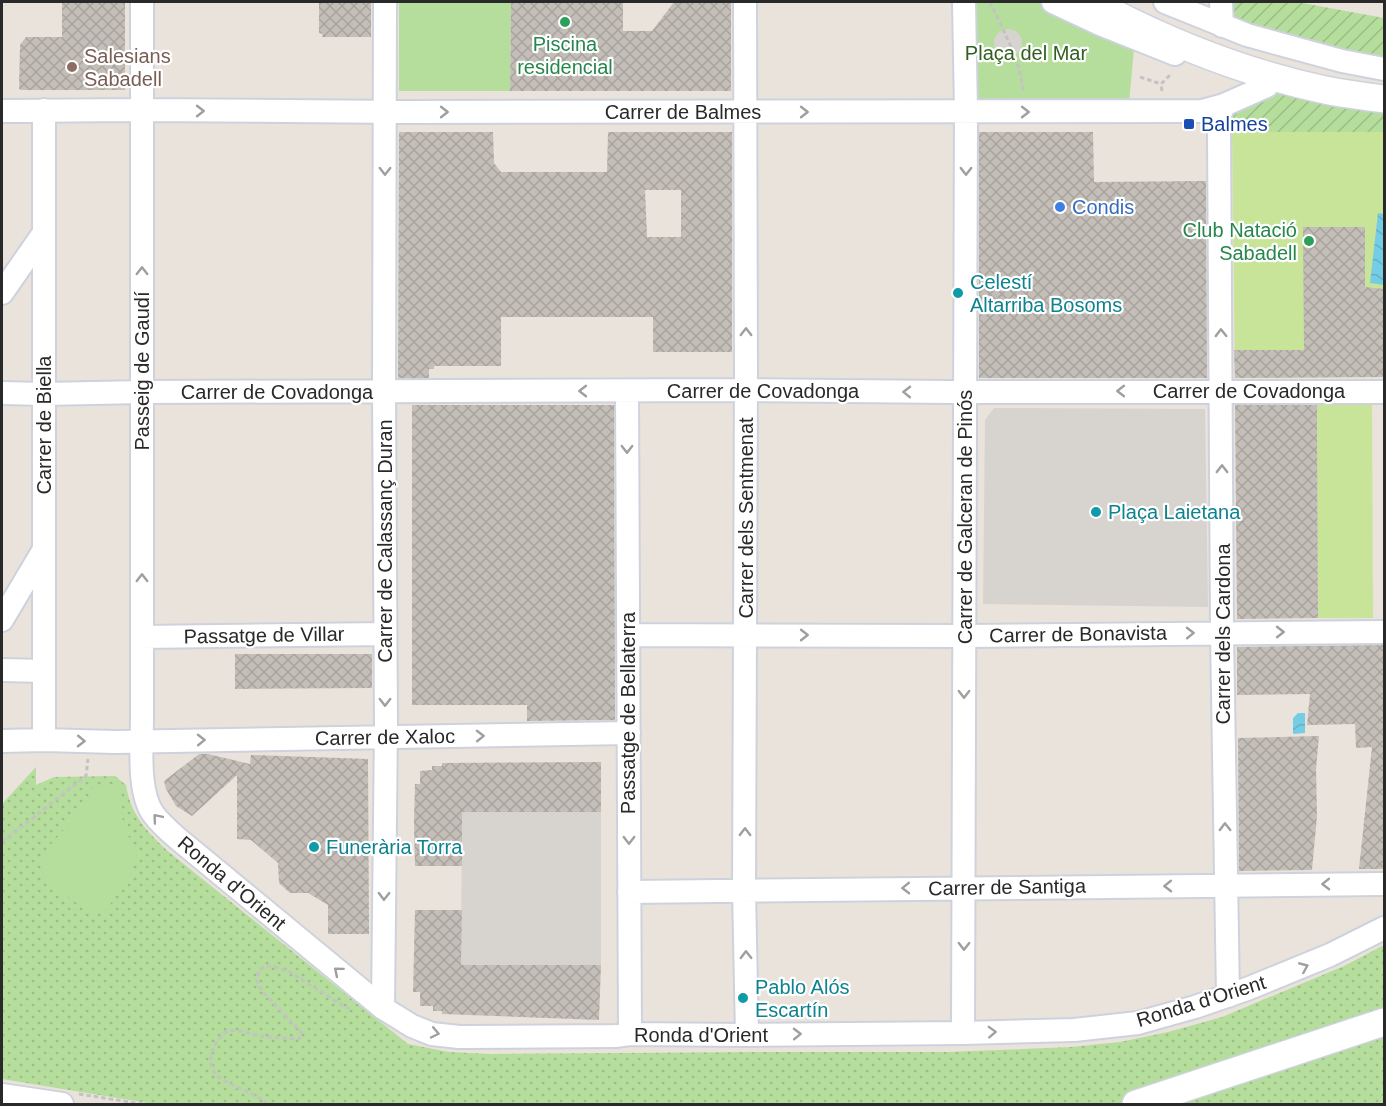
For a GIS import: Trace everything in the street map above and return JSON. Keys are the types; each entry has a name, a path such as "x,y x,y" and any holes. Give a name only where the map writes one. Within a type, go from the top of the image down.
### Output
{"street":[{"name":"Passeig de Gaudí","path":"142,2 142,741"},
{"name":"Carrer de Calassanç Duran","path":"382,1008 385,738 385,2"},
{"name":"Carrer dels Sentmenat","path":"745,2 744,890 747,1035"},
{"name":"Carrer de Galceran de Pinós","path":"963,1033 966,112 964,2"},
{"path":"1053,2 1137,40 1267,87 1333,101 1381,88"},
{"path":"1092,2 1166,37 1220,59 1272,76 1325,90 1381,88"},
{"path":"1122,2 1203,38 1263,58 1381,88"},
{"path":"1165,2 1381,88"},
{"path":"1221,2 1222,26"},
{"path":"1224,105 1267,87"},
{"name":"Carrer de Balmes","path":"2,112 44,110 1202,111 1224,105"},
{"name":"Carrer dels Cardona","path":"1224,105 1219,117 1219,131 1222,633 1228,996"},
{"name":"Carrer de Biella","path":"44,110 44,740"},
{"path":"2,293 43,234"},
{"name":"Carrer de Covadonga","path":"2,393 746,390 1384,392"},
{"name":"Passatge de Bellaterra","path":"627,391 630,1034"},
{"path":"2,620 44,549"},
{"name":"Carrer de Bonavista","path":"628,635 964,636 1384,632"},
{"name":"Passatge de Villar","path":"142,637 385,634"},
{"path":"2,670 44,670"},
{"name":"Carrer de Xaloc","path":"2,741 385,738 629,733"},
{"name":"Ronda d'Orient","path":"142,741 142,778 145,797 153,814 177,838 382,1008 412,1026 432,1034 459,1037 963,1033 1074,1030 1138,1023 1228,996 1299,969 1384,928"},
{"name":"Carrer de Santiga","path":"628,892 1384,884"},
{"path":"1136,1104 1384,1022"},
{"path":"2,1095 62,1104"}],"path":[{"path":"990,2 1022,79 1024,99"},
{"path":"1161,84 1173,72"},
{"path":"1140,77 1161,84"},
{"path":"1161,84 1163,95"},
{"path":"2,842 86,776 90,741"},
{"path":"267,1104 260,1097 217,1076 211,1067 210,1059 223,1033 233,1029 266,1037 299,1039 302,1036 301,1032 262,991 257,980 260,969 267,966 290,972 345,1006 359,1012 373,1012 382,1008"}],"green space":[{"path":"399,2 511,2 510,91 399,91"},
{"name":"Plaça del Mar","path":"975,2 1038,2 1134,49 1129,103 986,106 974,92"},
{"path":"1229,2 1297,2 1384,18 1384,63 1228,22"},
{"path":"1267,86 1384,111 1384,132 1232,132 1234,103"},
{"name":"Club Natació Sabadell","path":"1232,132 1384,132 1384,377 1235,378"},
{"path":"1317,405 1372,405 1373,618 1318,618"},
{"path":"36,767 36,785 54,777 115,776 126,785 136,815 170,853 408,1044 449,1052 490,1054 949,1052 1071,1047 1120,1042 1222,1017 1344,966 1384,945 1384,1104 154,1104 2,1079 2,804"},
{"path":"94,785 121,786 123,826 137,852 135,864 126,882 106,910 94,915 46,882 42,868 46,850 85,805"}],"shaded area":[{"path":"1008,29 1018,33 1022,43 1018,53 1008,57 998,53 994,43 998,33"},
{"name":"Plaça Laietana","path":"994,408 1205,409 1208,607 983,604 985,420"},
{"path":"462,812 601,812 601,965 461,965"}],"water":[{"path":"1378,213 1384,214 1384,285 1370,283"},
{"path":"1298,713 1305,713 1305,733 1293,734 1293,718"}],"building":[{"name":"Salesians Sabadell","path":"62,2 125,2 125,90 19,89 20,45 26,37 62,37"},
{"path":"319,2 371,2 371,37 322,37 323,34 319,33"},
{"path":"511,2 623,2 623,31 652,31 674,2 731,3 731,91 510,91"},
{"path":"399,132 493,132 494,163 501,172 607,172 608,132 732,132 732,352 653,352 653,317 501,317 501,366 434,366 434,369 429,369 429,378 398,378","holes":["645,190 681,190 681,237 647,237"]},
{"path":"979,132 1093,132 1094,182 1206,181 1207,378 979,378"},
{"path":"1303,227 1365,227 1365,287 1384,289 1384,377 1235,378 1234,350 1304,350"},
{"path":"412,405 614,405 615,720 527,721 527,705 412,705"},
{"path":"1235,405 1317,405 1318,618 1237,619"},
{"path":"1384,645 1384,869 1359,869 1372,747 1356,748 1355,724 1307,725 1310,694 1237,695 1237,647"},
{"path":"235,654 372,654 372,688 235,689"},
{"path":"1319,736 1316,769 1317,816 1312,870 1239,871 1238,738"},
{"name":"Funerària Torra","path":"199,754 250,764 251,755 368,759 369,934 328,934 328,905 308,893 290,893 279,883 278,863 251,840 237,839 237,775 192,816 176,806 164,781"},
{"path":"601,762 601,812 462,812 462,866 415,866 415,784 420,784 420,771 432,770 432,766 442,766 442,763"},
{"path":"415,910 462,910 461,965 601,965 599,1020 442,1014 442,1011 433,1011 433,1006 420,1006 420,992 413,992"}],"place":[{"name":"Piscina residencial","path":"565,22"},
{"name":"Salesians Sabadell","path":"72,67"},
{"name":"Balmes","path":"1189,124"},
{"name":"Condis","path":"1060,207"},
{"name":"Club Natació Sabadell","path":"1309,241"},
{"name":"Celestí Altarriba Bosoms","path":"958,293"},
{"name":"Plaça Laietana","path":"1096,512"},
{"name":"Funerària Torra","path":"314,847"},
{"name":"Pablo Alós Escartín","path":"743,998"}]}
